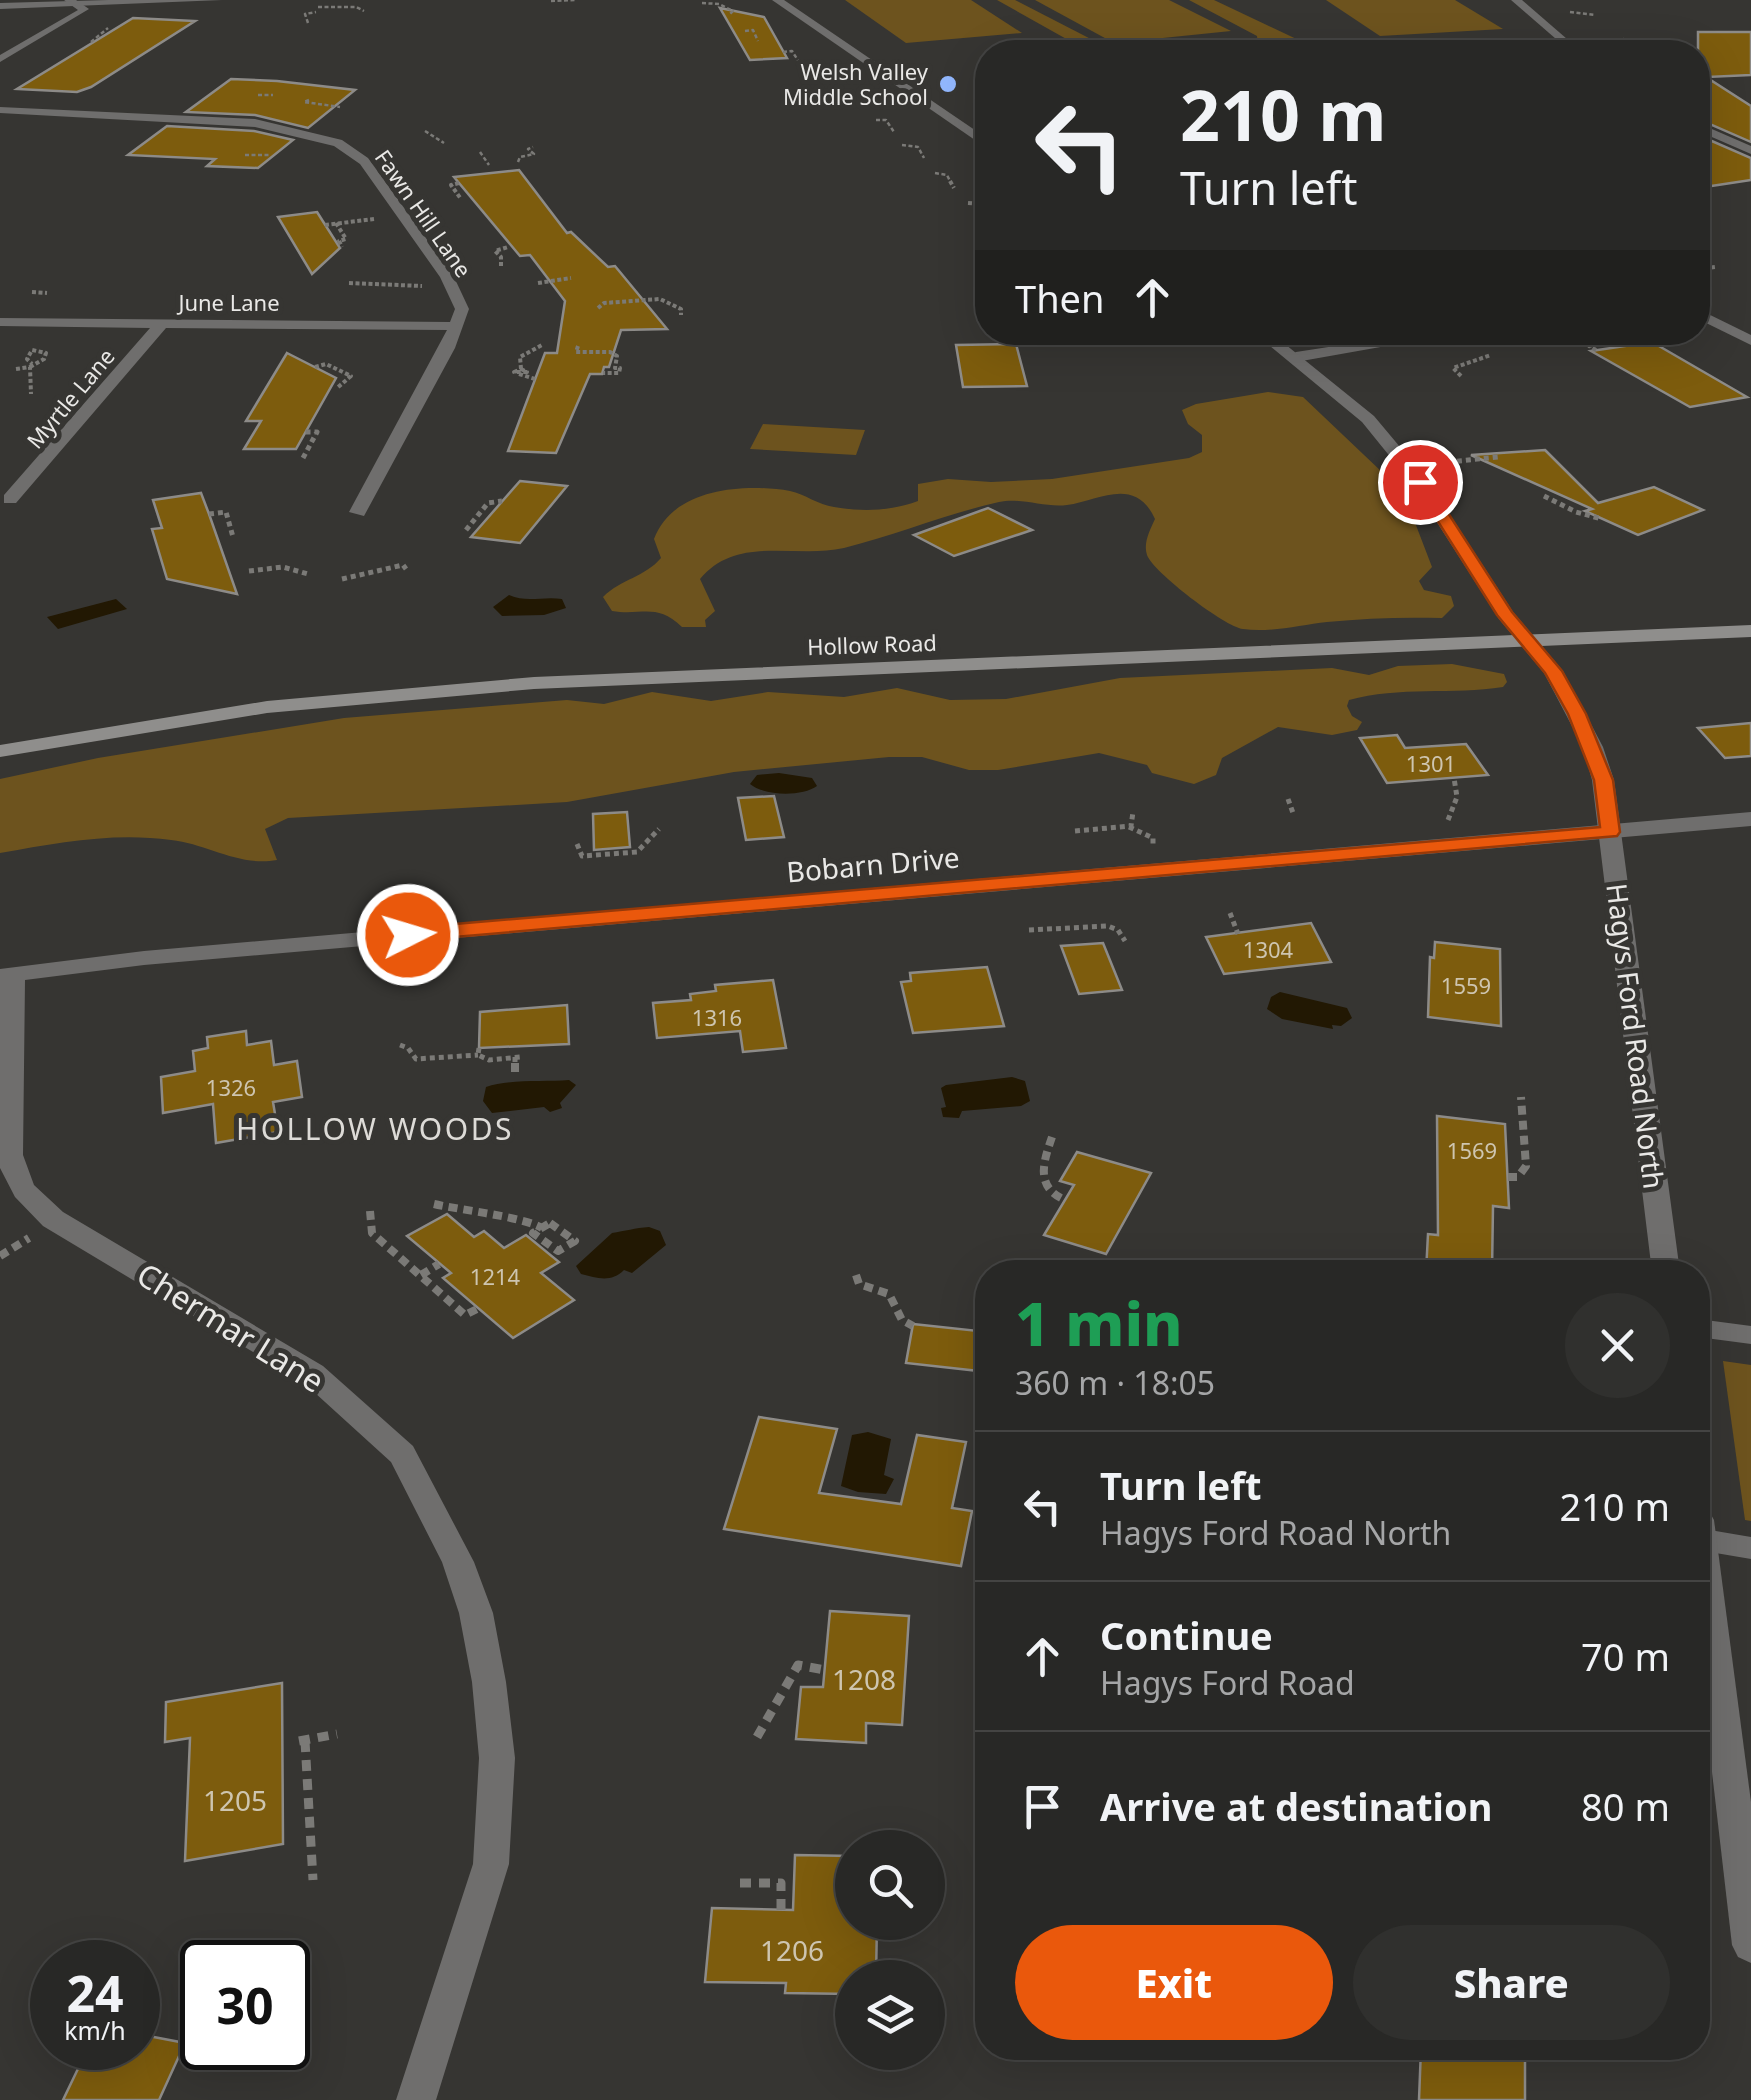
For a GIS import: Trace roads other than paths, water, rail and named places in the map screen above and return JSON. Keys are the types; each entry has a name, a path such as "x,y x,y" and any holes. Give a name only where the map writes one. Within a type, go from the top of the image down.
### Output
{"main road":[{"name":"Hollow Road","path":"0,751 266,707 534,683 1751,631"}],"street":[{"path":"0,6 217,0"},
{"path":"777,0 975,136"},
{"path":"1516,0 1563,40"},
{"path":"0,59 84,10 73,3"},
{"name":"Fawn Hill Lane","path":"0,110 233,121 309,133 358,155 453,287 462,309 458,326"},
{"path":"1710,131 1751,150"},
{"path":"1710,319 1751,341"},
{"name":"June Lane","path":"0,322 458,326"},
{"name":"Myrtle Lane","path":"10,499 161,324"},
{"path":"358,512 458,326"},
{"name":"Hagys Ford Road North","path":"1279,345 1368,419 1408,466 1506,615 1553,671 1594,747 1603,780 1664,1260"},
{"path":"1296,357 1374,345"},
{"name":"Bobarn Drive","path":"6,975 353,940 1751,819"},
{"name":"Chermar Lane","path":"6,975 10,1155 14,1177 27,1198 54,1219 253,1335 313,1374 358,1413 402,1454 436,1514 476,1613 497,1758 491,1864 416,2100"},
{"path":"1710,1618 1751,1945"}],"lane":[{"path":"1710,1330 1751,1335"},
{"path":"1710,1534 1751,1548"}],"place":[{"name":"Welsh Valley Middle School","path":"948,84"}],"district":[{"name":"HOLLOW WOODS","path":"375,1128"}]}
